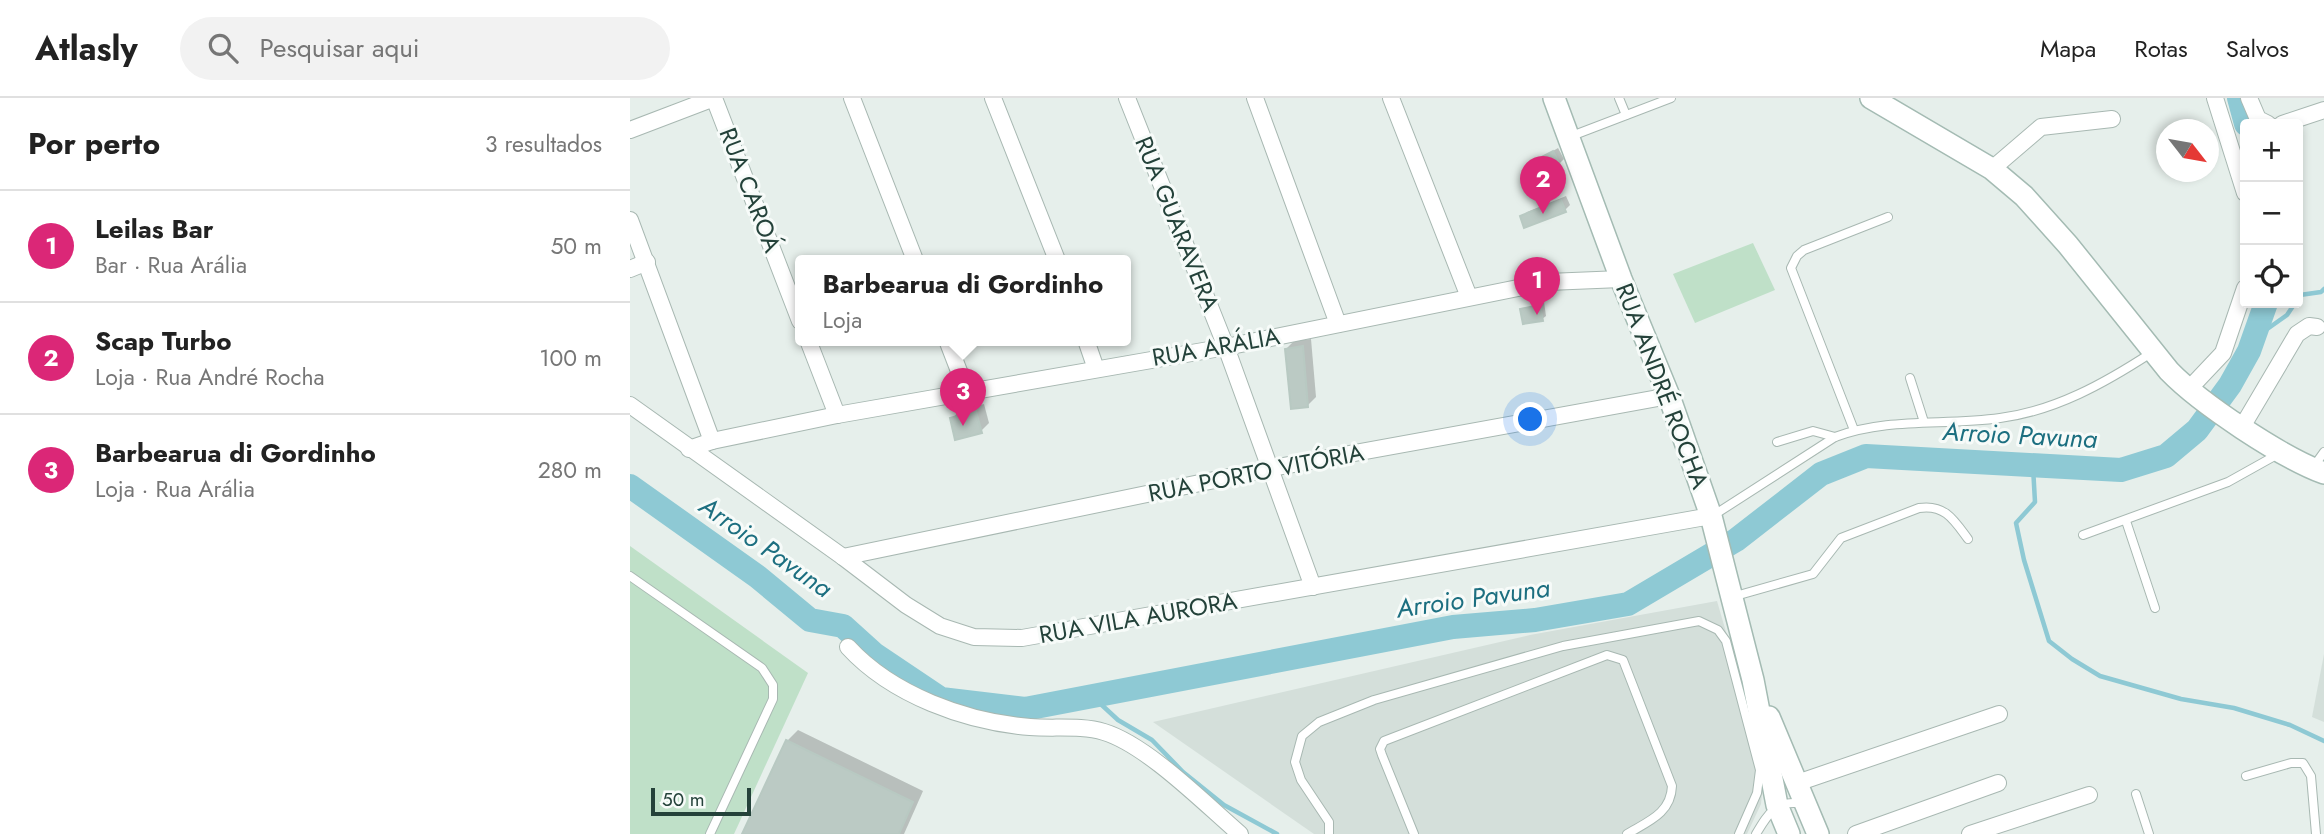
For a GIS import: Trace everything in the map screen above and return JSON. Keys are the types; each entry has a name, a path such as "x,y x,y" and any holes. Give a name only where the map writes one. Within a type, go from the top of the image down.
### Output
{"main road":[{"name":"RUA ANDRÉ ROCHA","path":"1554,98 1621,279 1669,396 1712,519 1753,680 1771,813 1789,834"},
{"path":"1871,98 1992,169 2024,196 2190,392 2283,451 2320,465"},
{"name":"RUA ANDRÉ ROCHA","path":"1753,680 1818,834"}],"street":[{"path":"630,131 714,98"},
{"name":"RUA CAROÁ","path":"714,98 795,308"},
{"path":"852,98 913,255"},
{"path":"993,98 1055,255"},
{"name":"RUA GUARAVERA","path":"1127,98 1226,346 1314,587"},
{"path":"1255,98 1338,324"},
{"path":"1391,98 1469,297"},
{"path":"2215,98 2242,182"},
{"path":"2249,98 2261,119"},
{"path":"2297,119 2324,110"},
{"path":"1992,169 2040,127 2112,119"},
{"path":"630,220 712,441"},
{"path":"630,269 647,262"},
{"name":"RUA ARÁLIA","path":"689,449 712,441 836,415 1226,346 1549,282 1621,279"},
{"path":"2190,392 2223,353 2240,303"},
{"path":"2239,425 2297,334 2309,326 2317,327"},
{"path":"810,346 836,415"},
{"path":"949,346 967,392"},
{"path":"1088,346 1096,369"},
{"name":"RUA PORTO VITÓRIA","path":"844,557 1272,468 1669,396"},
{"name":"RUA VILA AURORA","path":"630,405 844,557 906,605 940,626 974,637 1022,638 1712,519"},
{"path":"848,647 868,664 922,699 970,718 1031,728 1091,729 1114,736 1162,767 1240,834"},
{"path":"1797,783 1999,713"},
{"path":"1856,834 1998,783"},
{"path":"1970,834 2089,795"}],"lane":[{"path":"1619,98 1626,115"},
{"path":"1568,137 1671,98"},
{"path":"1854,430 1791,268 1797,256 1804,250 1888,217"},
{"path":"1712,519 1835,437 1854,430 1887,424 1999,419 2034,410 2102,385 2154,352"},
{"path":"1910,378 1924,422"},
{"path":"1777,442 1813,431 1835,437"},
{"path":"2083,535 2228,482 2283,451"},
{"path":"1731,597 1813,574 1840,538 1919,508 1930,506 1944,511 1968,539"},
{"path":"2126,521 2155,608"},
{"path":"630,576 762,668 773,684 773,699 710,834"},
{"path":"1329,834 1329,822 1301,780 1296,762 1301,736 1319,722 1374,700 1563,646 1686,621 1709,625 1726,641 1760,769 1760,782 1739,834"},
{"path":"1414,834 1381,755 1380,749 1384,741 1607,655 1623,660 1628,670 1672,786 1671,801 1661,814 1627,834"},
{"path":"2246,776 2291,763 2303,763 2311,776 2316,834"},
{"path":"2137,794 2148,834"},
{"path":"1746,817 1758,833 1771,813 1789,802 1806,805"},
{"path":"1752,806 1771,813"}],"shaded area":[{"path":"1717,601 1765,766 1761,804 1747,834 1314,834 1153,722 1530,635"},
{"path":"2324,654 2324,722 2312,717"}],"green space":[{"path":"1753,243 1775,290 1695,323 1673,274"},
{"path":"630,546 808,673 734,834 630,834"}],"building":[{"path":"1553,151 1560,165 1540,174 1534,161"},
{"path":"1561,200 1566,212 1524,228 1520,216"},
{"path":"1540,305 1543,321 1523,324 1520,309"},
{"path":"1303,346 1308,407 1291,409 1285,349"},
{"path":"976,411 982,433 955,440 950,418"},
{"path":"786,740 913,802 899,834 742,834"}],"waterway":[{"name":"Arroio Pavuna","path":"2239,98 2245,119"},
{"path":"2303,295 2321,292 2324,289"},
{"name":"Arroio Pavuna","path":"630,486 758,577 810,620 843,626 874,654 941,699 1025,709 1453,627 1535,620 1628,604 1736,540 1821,474 1866,456 2121,470 2166,456 2197,430 2230,385 2249,351 2264,308"},
{"path":"2249,351 2263,332 2287,315 2292,308"},
{"path":"2033,467 2035,502 2016,523 2024,560 2049,641 2100,676 2181,699 2234,708 2290,725 2324,741"},
{"path":"1092,696 1118,720 1152,740 1183,772 1224,805 1277,834"}],"place":[{"name":"Scap Turbo","path":"1543,214"},
{"name":"Leilas Bar","path":"1537,315"},
{"name":"Barbearua di Gordinho","path":"963,426"}]}
